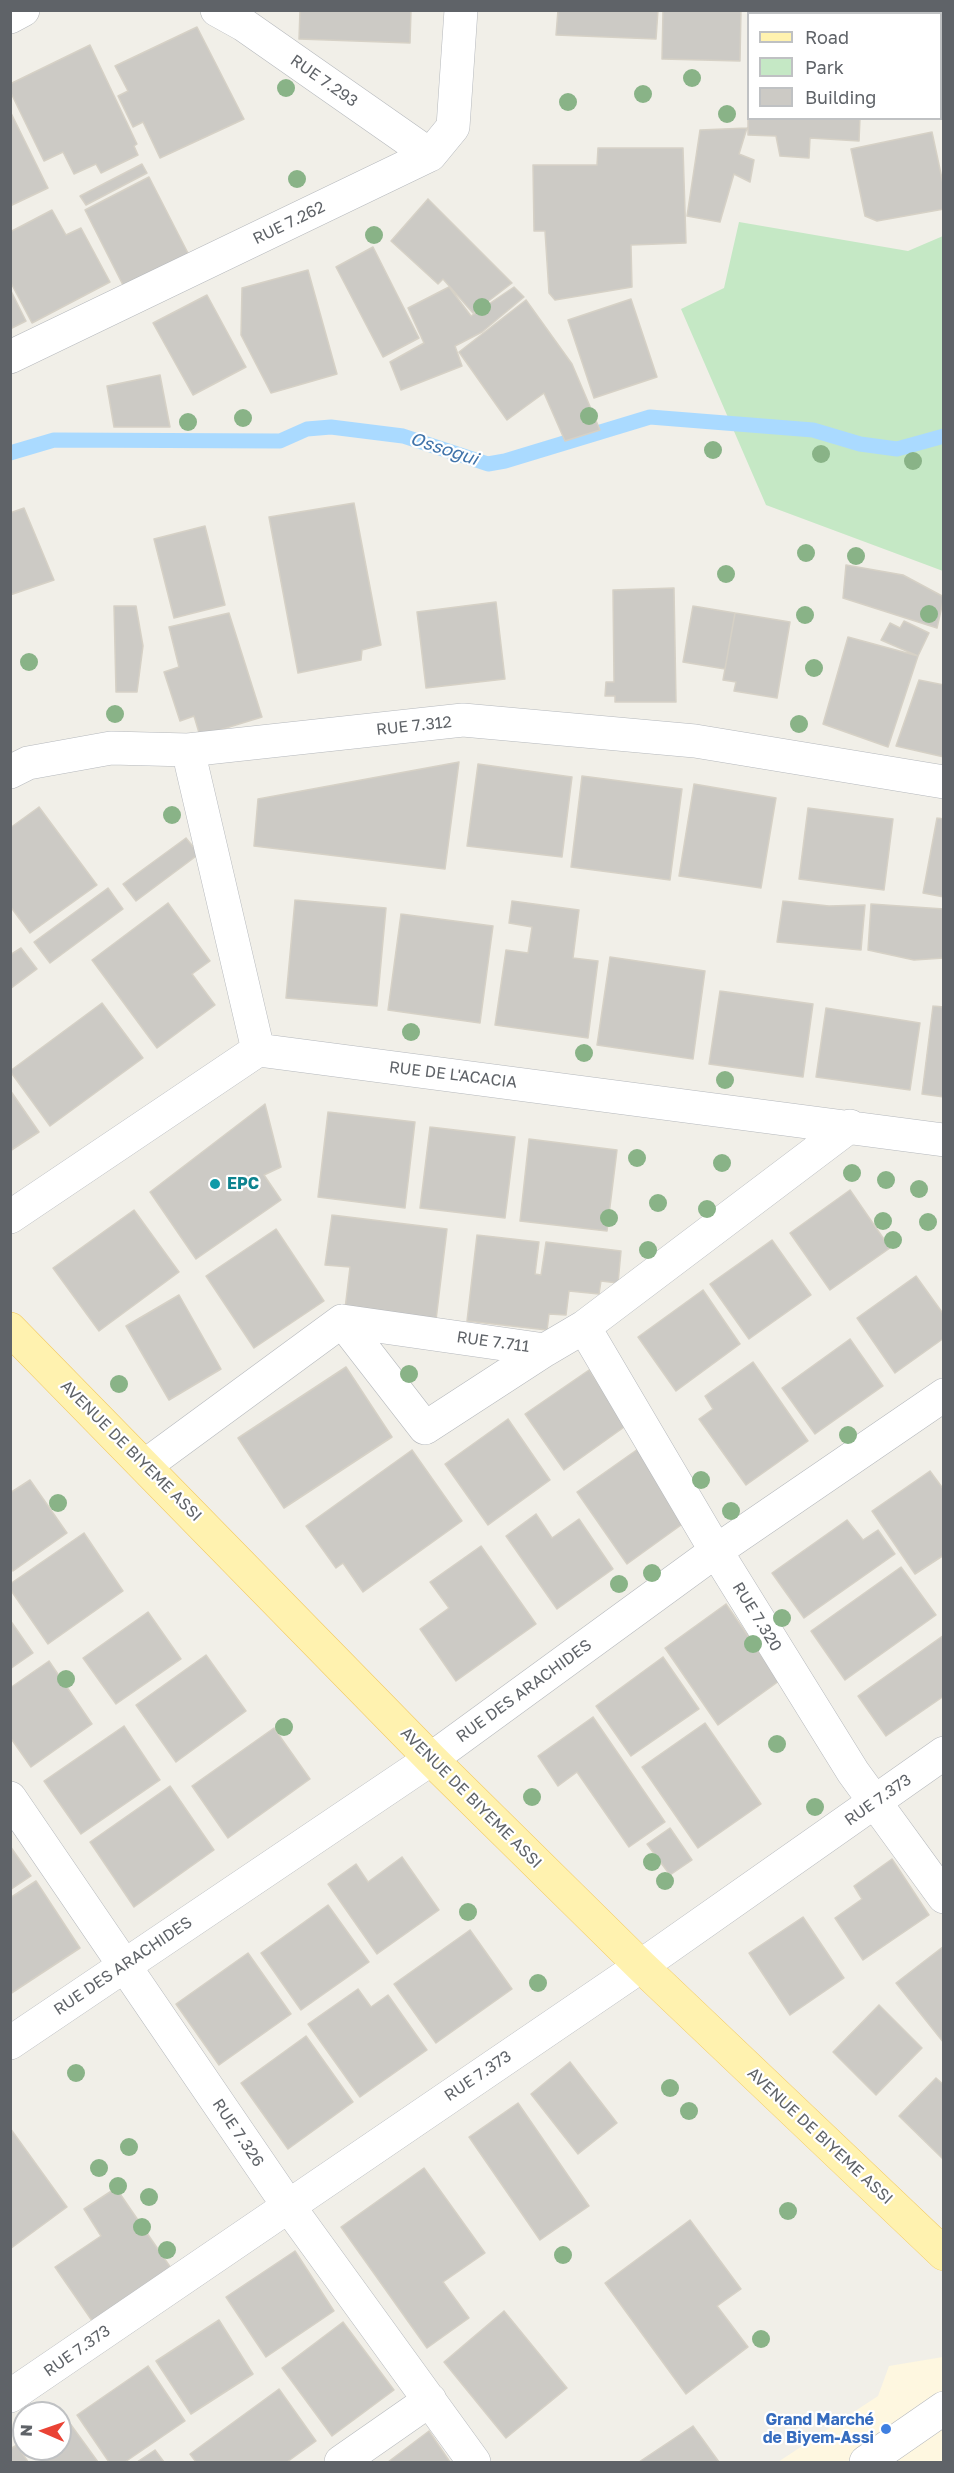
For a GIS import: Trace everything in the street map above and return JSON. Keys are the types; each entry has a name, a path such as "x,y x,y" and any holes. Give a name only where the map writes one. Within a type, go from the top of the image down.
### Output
{"main road":[{"name":"AVENUE DE BIYEME ASSI","path":"10,1329 146,1465 431,1759 640,1966 944,2254"}],"street":[{"path":"10,17 23,10"},
{"name":"RUE 7.293","path":"217,10 244,25 430,155"},
{"name":"RUE 7.262","path":"10,357 430,155 453,127 461,10"},
{"name":"RUE 7.312","path":"10,772 27,762 111,748 188,750 463,720 695,741 944,782"},
{"path":"10,1217 258,1050 188,750"},
{"name":"RUE DE L'ACACIA","path":"258,1050 944,1140"},
{"name":"RUE 7.711","path":"342,1322 545,1350 584,1328 850,1126"},
{"path":"146,1465 342,1322 425,1428 545,1350"},
{"name":"RUE 7.320","path":"584,1328 716,1551 873,1804 944,1897"},
{"name":"RUE DES ARACHIDES","path":"10,2043 431,1759 716,1551 944,1395"},
{"name":"RUE 7.373","path":"10,2396 640,1966 944,1753"},
{"name":"RUE 7.326","path":"10,1798 287,2205 474,2463"},
{"path":"341,2463 430,2400"},
{"path":"866,2463 944,2408"}],"shaded area":[{"name":"Grand Marché de Biyem-Assi","path":"943,2357 943,2462 778,2462 878,2396 889,2366"}],"green space":[{"path":"739,222 908,251 943,236 943,571 766,505 681,309 724,288"}],"building":[{"path":"300,10 411,10 410,43 299,39"},
{"path":"558,10 658,10 656,39 556,35"},
{"path":"663,10 741,10 740,61 662,59"},
{"path":"197,27 244,119 160,158 143,122 133,127 118,96 128,91 115,66"},
{"path":"90,45 137,144 134,146 138,155 101,173 96,164 74,174 63,152 44,161 10,91 10,84"},
{"path":"10,111 48,188 10,206"},
{"path":"748,120 860,120 859,141 810,138 809,158 780,156 776,136 748,135"},
{"path":"747,128 739,154 754,160 750,182 734,174 720,222 687,216 700,130"},
{"path":"932,132 944,188 944,209 877,221 865,216 851,149"},
{"path":"598,148 683,148 686,243 631,245 632,287 555,300 549,293 545,231 534,231 533,165 597,165"},
{"path":"142,164 147,173 86,205 80,196"},
{"path":"149,177 191,259 127,293 85,210"},
{"path":"428,199 512,283 473,313 443,279 438,284 391,241"},
{"path":"52,210 66,235 81,228 110,282 32,323 10,281 10,232"},
{"path":"373,247 419,338 383,357 336,267"},
{"path":"308,270 337,374 271,393 241,335 242,288"},
{"path":"449,287 471,316 514,287 524,297 482,332 455,346 462,366 401,390 390,362 424,343 408,308"},
{"path":"10,289 26,321 10,329"},
{"path":"207,295 246,367 193,395 153,323"},
{"path":"631,299 657,377 594,398 568,320"},
{"path":"526,300 572,364 600,430 565,441 544,393 507,420 459,352"},
{"path":"160,375 170,427 114,427 107,386"},
{"path":"354,503 381,645 362,650 361,660 298,673 269,517"},
{"path":"24,508 54,580 10,595 10,513"},
{"path":"205,526 225,605 174,618 154,539"},
{"path":"846,565 903,575 944,597 937,628 843,598"},
{"path":"674,588 676,702 615,702 615,696 605,696 606,682 614,682 613,590"},
{"path":"496,602 505,679 426,688 417,612"},
{"path":"114,606 136,606 143,646 137,692 116,692"},
{"path":"693,606 735,613 725,669 683,662"},
{"path":"229,613 262,717 200,736 194,716 180,721 164,672 179,667 169,627"},
{"path":"735,613 790,622 777,698 734,691 736,682 723,680"},
{"path":"904,621 929,633 918,656 881,640 890,623 900,628"},
{"path":"848,637 918,656 888,747 823,724"},
{"path":"919,680 944,685 944,757 896,746"},
{"path":"459,762 445,869 254,846 258,799"},
{"path":"478,764 572,777 562,857 467,846"},
{"path":"582,776 682,789 670,880 571,867"},
{"path":"694,784 776,798 761,888 679,876"},
{"path":"39,807 97,885 30,933 10,906 10,828"},
{"path":"808,808 893,819 884,890 799,879"},
{"path":"937,818 944,819 944,897 923,893"},
{"path":"186,838 199,854 136,901 123,884"},
{"path":"108,888 123,909 50,963 34,942"},
{"path":"295,900 386,908 377,1006 286,998"},
{"path":"512,901 579,910 573,958 598,961 588,1038 495,1025 506,950 528,953 532,927 509,923"},
{"path":"783,901 829,906 865,905 861,950 777,942"},
{"path":"168,903 210,961 192,974 215,1005 157,1048 92,960"},
{"path":"871,904 944,909 944,958 914,960 868,950"},
{"path":"401,914 493,926 480,1023 388,1010"},
{"path":"21,948 37,969 10,989 10,955"},
{"path":"610,957 705,971 693,1059 597,1045"},
{"path":"720,991 813,1004 803,1077 709,1064"},
{"path":"102,1003 143,1058 50,1126 10,1071"},
{"path":"933,1006 944,1007 944,1097 922,1094"},
{"path":"826,1008 920,1023 910,1090 816,1077"},
{"path":"10,1090 39,1132 10,1151"},
{"name":"EPC","path":"265,1104 281,1167 264,1175 281,1200 196,1259 150,1192"},
{"path":"328,1112 415,1122 405,1208 318,1197"},
{"path":"430,1127 515,1137 505,1218 420,1208"},
{"path":"529,1139 617,1150 607,1231 520,1221"},
{"path":"850,1190 890,1248 830,1290 790,1233"},
{"path":"134,1210 179,1272 99,1331 53,1268"},
{"path":"332,1215 447,1229 436,1320 345,1309 350,1267 325,1265"},
{"path":"276,1229 324,1301 254,1348 206,1276"},
{"path":"477,1235 539,1242 535,1274 541,1275 546,1242 621,1251 618,1283 601,1281 599,1294 569,1291 566,1315 549,1314 547,1330 467,1321"},
{"path":"772,1240 811,1295 749,1339 710,1284"},
{"path":"916,1276 944,1315 944,1338 895,1373 857,1318"},
{"path":"703,1290 740,1344 676,1391 638,1337"},
{"path":"179,1295 221,1369 169,1400 126,1326"},
{"path":"850,1339 883,1386 815,1434 782,1388"},
{"path":"753,1362 808,1441 746,1485 699,1419 713,1409 705,1396"},
{"path":"346,1367 392,1437 284,1508 238,1438"},
{"path":"589,1370 627,1425 564,1470 525,1414"},
{"path":"508,1419 550,1480 488,1525 445,1464"},
{"path":"638,1449 688,1520 627,1564 577,1492"},
{"path":"412,1450 462,1521 363,1592 343,1563 336,1568 306,1526"},
{"path":"930,1471 944,1490 944,1555 915,1574 872,1511"},
{"path":"30,1480 67,1533 13,1571 10,1567 10,1493"},
{"path":"536,1514 552,1538 579,1519 613,1569 557,1609 506,1536"},
{"path":"847,1520 863,1540 878,1530 895,1554 804,1618 772,1573"},
{"path":"84,1533 123,1591 48,1644 10,1589 10,1584"},
{"path":"481,1546 536,1624 456,1681 420,1629 449,1608 430,1582"},
{"path":"901,1567 936,1615 845,1680 811,1631"},
{"path":"726,1604 779,1681 718,1725 665,1648"},
{"path":"148,1612 181,1659 116,1704 83,1658"},
{"path":"10,1620 33,1653 10,1669"},
{"path":"944,1635 944,1696 886,1736 858,1696"},
{"path":"206,1655 246,1711 176,1762 136,1705"},
{"path":"663,1657 699,1709 631,1756 596,1706"},
{"path":"49,1661 92,1724 31,1767 10,1737 10,1688"},
{"path":"593,1717 665,1822 629,1847 577,1772 558,1786 538,1756"},
{"path":"705,1723 761,1804 698,1848 642,1767"},
{"path":"124,1726 160,1780 81,1834 44,1781"},
{"path":"274,1728 310,1779 228,1838 192,1786"},
{"path":"170,1786 214,1850 134,1907 90,1842"},
{"path":"670,1828 692,1860 670,1875 647,1844"},
{"path":"10,1846 31,1876 10,1890"},
{"path":"402,1857 439,1910 377,1954 328,1884 356,1864 368,1882"},
{"path":"892,1859 929,1915 863,1960 835,1918 862,1899 854,1886"},
{"path":"36,1881 80,1948 10,1994 10,1898"},
{"path":"328,1905 369,1962 301,2010 261,1953"},
{"path":"803,1917 844,1978 790,2015 749,1953"},
{"path":"470,1930 512,1989 436,2043 394,1984"},
{"path":"944,1946 944,2043 896,1983"},
{"path":"248,1953 291,2014 219,2065 176,2004"},
{"path":"358,1989 371,2007 388,1995 427,2050 360,2097 308,2024"},
{"path":"879,2005 922,2048 876,2095 833,2052"},
{"path":"306,2036 353,2102 288,2149 241,2083"},
{"path":"570,2062 617,2123 578,2154 531,2094"},
{"path":"936,2078 944,2085 944,2160 899,2116"},
{"path":"518,2103 589,2206 540,2240 469,2137"},
{"path":"10,2128 67,2207 10,2249"},
{"path":"424,2168 485,2253 443,2282 469,2318 427,2348 341,2227"},
{"path":"116,2188 173,2271 95,2325 55,2267 101,2236 84,2209"},
{"path":"690,2220 741,2289 717,2306 748,2347 686,2394 605,2283"},
{"path":"295,2251 334,2311 266,2357 226,2297"},
{"path":"504,2311 567,2388 506,2438 444,2362"},
{"path":"219,2320 253,2374 191,2414 156,2361"},
{"path":"343,2322 394,2390 332,2436 282,2368"},
{"path":"148,2366 185,2421 125,2462 109,2462 77,2415"},
{"path":"279,2389 316,2441 287,2462 196,2462 190,2454"},
{"path":"72,2426 98,2462 43,2462 72,2461"},
{"path":"693,2426 719,2462 639,2462"},
{"path":"429,2431 450,2462 388,2462"},
{"path":"12,2448 12,2461 28,2462 10,2462 10,2449"},
{"path":"155,2450 164,2462 137,2462"}],"waterway":[{"name":"Ossogui","path":"10,453 54,440 280,441 307,429 331,427 403,436 488,464 505,461 650,417 813,430 860,444 897,449 944,436"}],"place":[{"name":"EPC","path":"215,1184"},
{"name":"Grand Marché de Biyem-Assi","path":"886,2429"}]}
